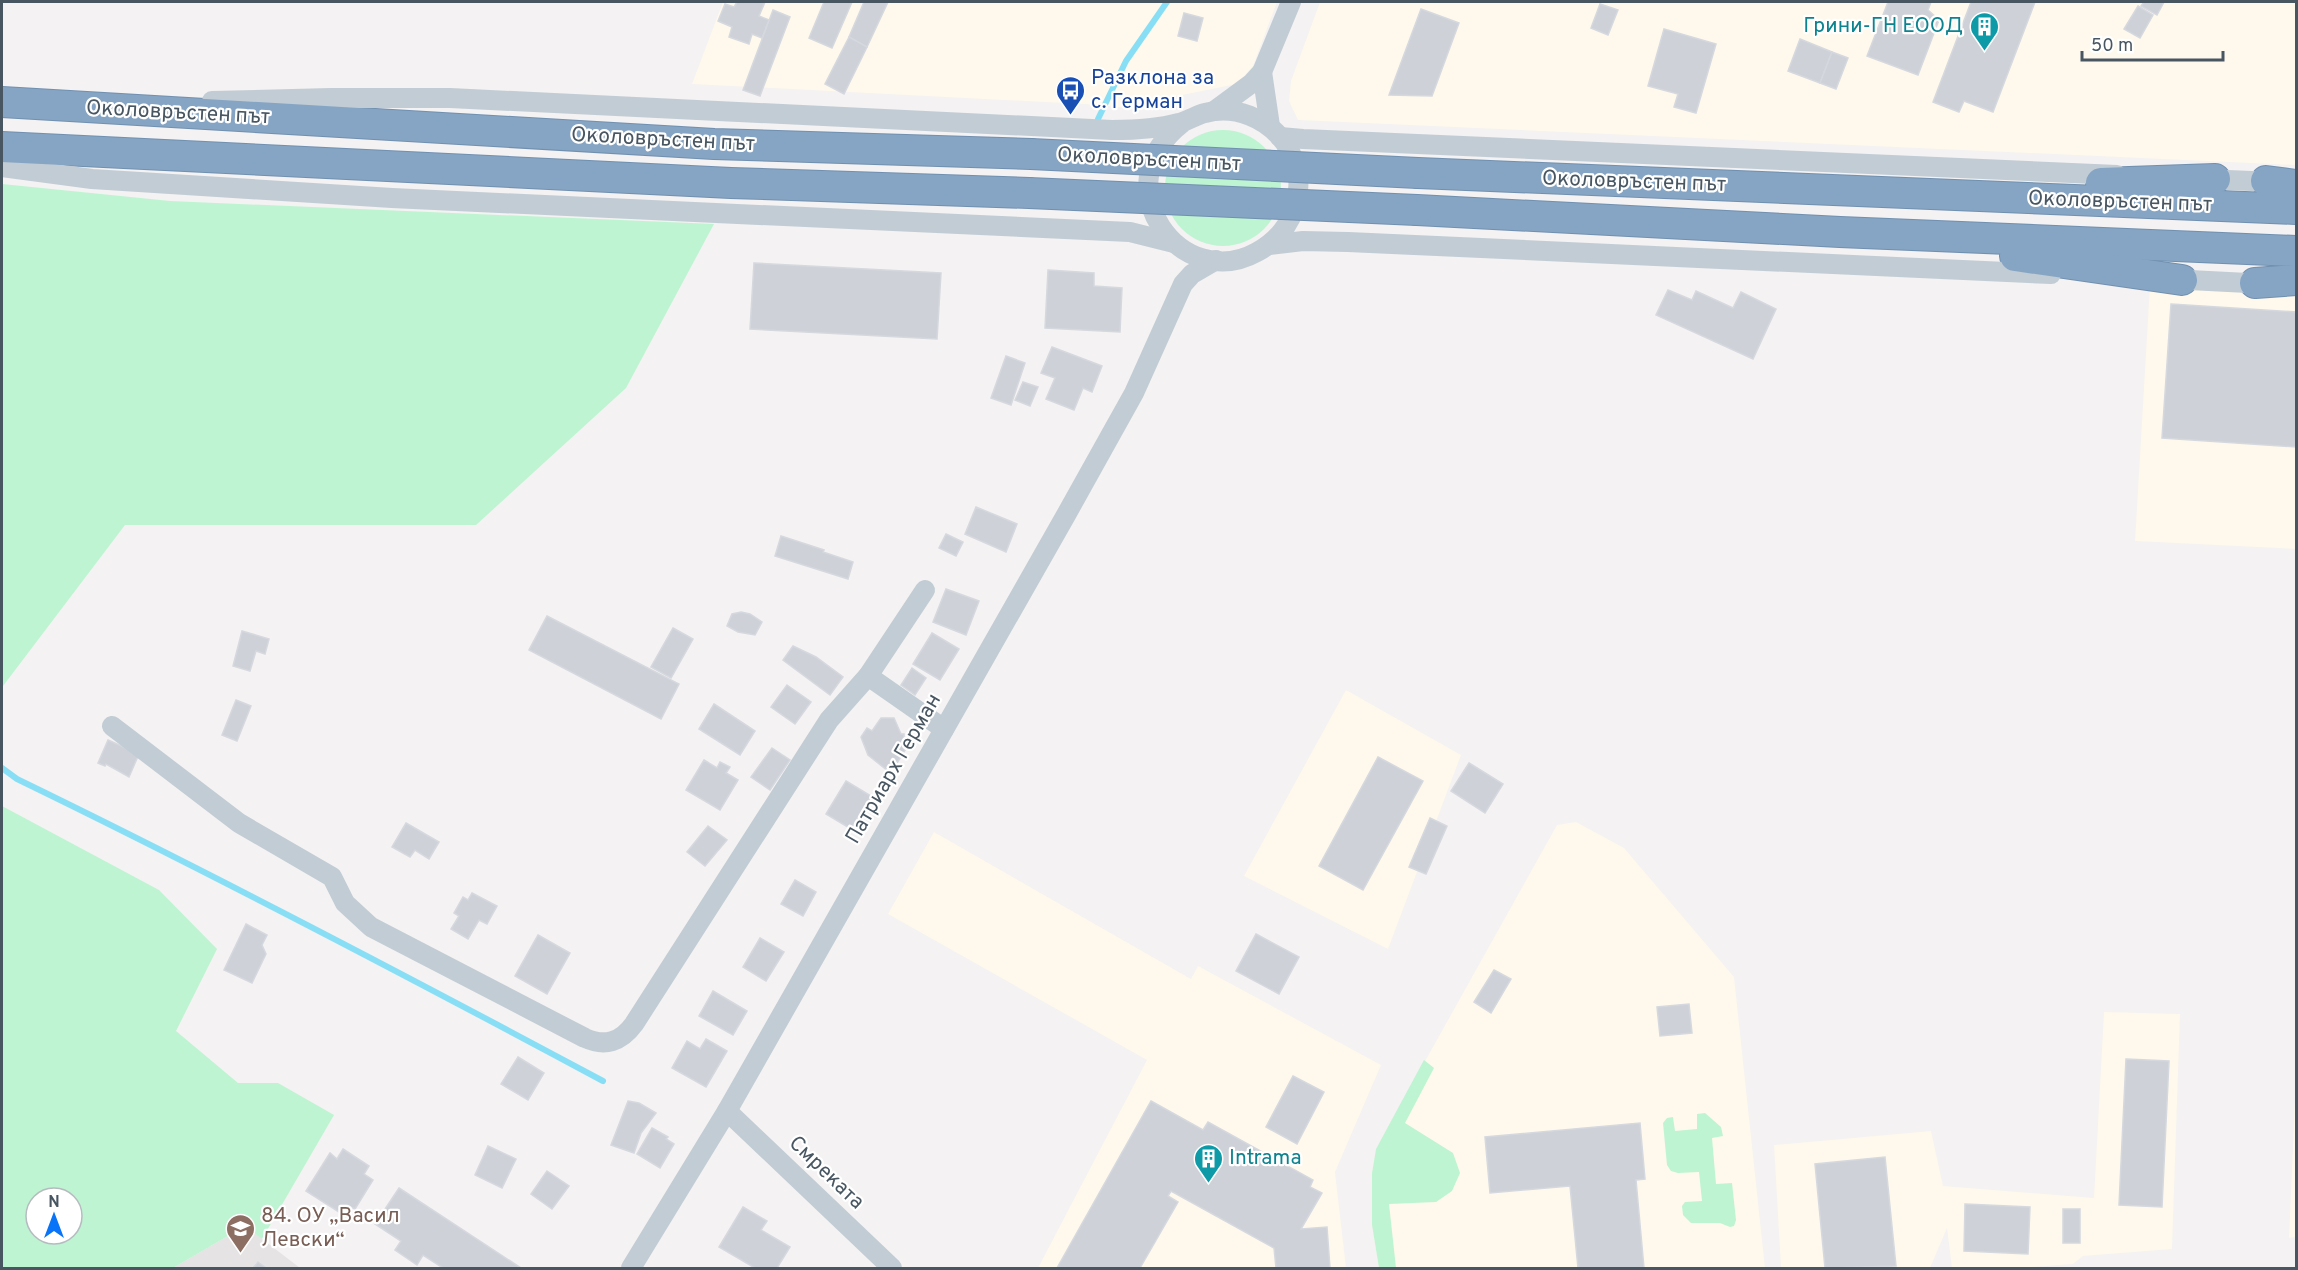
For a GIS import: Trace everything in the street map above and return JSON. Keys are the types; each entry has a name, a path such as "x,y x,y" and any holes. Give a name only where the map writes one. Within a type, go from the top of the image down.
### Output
{"highway":[{"name":"Околовръстен път","path":"2,102 714,144 1031,154 1418,173 2296,209"},
{"name":"Околовръстен път","path":"2,147 731,183 1029,193 1840,232 2296,251"},
{"path":"1830,190 2215,179"},
{"path":"2266,181 2296,184"},
{"path":"1840,232 2182,280"},
{"path":"2255,283 2296,283"}],"street":[{"path":"1214,111 1252,83 1262,72 1291,2"},
{"path":"1262,72 1275,131 1289,150 1296,166 1298,188 1293,214 1286,227 1269,245"},
{"path":"2,97 224,101 450,98 1112,130 1150,129 1182,123"},
{"path":"1177,244 1159,224 1151,207 1148,179 1150,168 1166,136 1182,123 1203,113 1214,111 1239,112 1275,131 1303,140 2266,181"},
{"path":"2,167 92,179 381,198 1131,232 1177,244 1197,256 1216,260 1243,258 1269,245 1303,240 2255,283"},
{"name":"Патриарх Герман","path":"1177,244 1183,256 1183,284"},
{"name":"Патриарх Герман","path":"631,1269 728,1111 1134,393 1183,284 1192,274 1216,260"},
{"path":"112,726 239,823 332,877 345,903 371,927 585,1038 596,1043 607,1043 627,1034 829,720 868,676 925,590"},
{"path":"868,676 944,729"},
{"name":"Смреката","path":"728,1111 892,1269"}],"shaded area":[{"path":"723,2 1277,2 1253,66 1237,84 1167,98 1152,110 1084,104 692,84"},
{"path":"1320,2 2296,2 2296,165 1298,120 1289,101 1291,81"},
{"path":"2150,285 2296,293 2296,549 2135,541"},
{"path":"1346,690 1461,755 1388,949 1244,876"},
{"path":"1576,822 1624,848 1734,977 1765,1268 1379,1268 1372,1225 1372,1173 1376,1149 1557,825"},
{"path":"934,832 1191,979 1198,966 1381,1065 1335,1172 1346,1268 1038,1268 1147,1060 888,914"},
{"path":"2104,1012 2180,1014 2172,1249 2083,1256 2073,1264 2017,1268 1952,1268 1947,1228 1930,1268 1781,1268 1774,1145 1931,1131 1943,1186 2094,1198"},
{"path":"2296,1076 2296,1237 2289,1238"},
{"name":"84. ОУ „Васил Левски“","path":"245,1226 300,1268 173,1268"}],"green space":[{"path":"1223,130 1245,134 1264,147 1277,166 1281,188 1277,210 1264,229 1245,242 1223,246 1201,242 1182,229 1169,210 1165,188 1169,166 1182,147 1201,134"},
{"path":"2,184 170,201 714,224 626,388 476,525 125,525 3,686 2,706"},
{"path":"2,806 159,890 217,949 176,1031 238,1083 278,1083 334,1115 262,1239 245,1226 173,1268 2,1268"},
{"path":"1424,1060 1434,1068 1405,1123 1453,1153 1460,1173 1452,1191 1436,1202 1389,1204 1396,1268 1379,1268 1372,1225 1372,1173 1376,1149"},
{"path":"1705,1113 1721,1127 1723,1136 1712,1138 1716,1184 1732,1183 1736,1220 1734,1226 1730,1227 1720,1223 1691,1223 1683,1215 1682,1206 1685,1202 1702,1201 1699,1172 1678,1173 1671,1171 1667,1165 1663,1123 1667,1118 1673,1117 1675,1131 1697,1129 1697,1114"}],"building":[{"path":"737,2 765,2 759,16 769,20 762,38 752,34 749,44 729,37 732,27 718,21 725,4 734,7"},
{"path":"824,2 852,2 832,48 809,38"},
{"path":"864,2 888,2 867,47 849,37"},
{"path":"1888,2 1931,2 1928,10 1939,20 1918,75 1867,56"},
{"name":"Грини-ГН ЕООД","path":"1971,2 2035,2 1993,112 1964,101 1959,112 1933,102"},
{"path":"2144,2 2164,2 2157,15 2141,6"},
{"path":"1600,4 1618,10 1608,35 1591,28"},
{"path":"2138,6 2153,15 2140,38 2124,29"},
{"path":"1421,9 1459,23 1432,96 1389,95"},
{"path":"773,10 790,17 760,96 743,90"},
{"path":"1184,13 1203,18 1197,41 1178,36"},
{"path":"1664,29 1716,44 1696,113 1674,107 1678,94 1648,86"},
{"path":"849,37 867,47 844,94 825,84"},
{"path":"1800,39 1832,52 1820,83 1788,71"},
{"path":"1832,52 1848,58 1836,89 1820,83"},
{"path":"754,263 941,273 937,339 750,329"},
{"path":"1048,270 1094,273 1094,286 1122,288 1120,332 1045,328"},
{"path":"1668,290 1692,300 1696,291 1733,308 1741,292 1776,309 1753,359 1656,315"},
{"path":"2171,304 2296,312 2296,447 2162,438"},
{"path":"1052,347 1102,366 1092,392 1083,388 1074,410 1046,399 1055,378 1041,373"},
{"path":"1006,356 1025,363 1011,405 991,398"},
{"path":"1023,382 1038,387 1030,406 1015,400"},
{"path":"976,507 1017,524 1006,552 965,534"},
{"path":"946,534 963,542 956,556 939,548"},
{"path":"781,536 853,562 848,579 775,556"},
{"path":"946,589 979,601 966,635 933,622"},
{"path":"741,612 750,614 762,622 755,635 738,632 727,626 732,614"},
{"path":"547,616 679,684 661,719 529,650"},
{"path":"673,628 693,639 671,678 651,667"},
{"path":"242,631 269,639 265,654 256,651 250,671 233,666"},
{"path":"932,633 959,649 940,680 913,664"},
{"path":"793,646 816,657 843,677 830,695 783,660"},
{"path":"912,668 926,678 915,695 901,685"},
{"path":"787,685 811,702 795,724 771,707"},
{"path":"236,700 251,706 237,741 222,735"},
{"path":"714,704 755,731 740,755 699,729"},
{"path":"881,718 894,718 901,734 904,734 904,744 907,747 892,771 888,771 868,755 861,737 867,728 872,731"},
{"path":"108,740 139,754 129,777 106,764 105,766 98,763"},
{"path":"772,748 790,760 770,790 751,777"},
{"path":"1378,757 1423,781 1363,890 1319,866"},
{"path":"704,760 717,768 720,762 730,767 726,773 738,780 720,810 686,790"},
{"path":"1469,763 1503,784 1485,813 1451,791"},
{"path":"846,781 871,796 851,829 826,814"},
{"path":"1430,818 1447,826 1426,874 1409,867"},
{"path":"406,823 439,842 429,859 415,850 410,857 392,847"},
{"path":"708,826 727,840 705,866 687,852"},
{"path":"795,880 816,892 803,916 781,904"},
{"path":"472,893 497,906 487,924 479,920 468,939 451,929 459,916 454,913 463,897 468,900"},
{"path":"246,924 267,935 262,945 266,954 252,983 224,970"},
{"path":"1256,934 1299,957 1279,994 1236,971"},
{"path":"538,935 570,953 547,994 515,976"},
{"path":"760,938 784,952 766,981 743,967"},
{"path":"1494,970 1511,979 1491,1013 1474,1002"},
{"path":"713,991 747,1011 733,1035 699,1016"},
{"path":"1689,1004 1692,1033 1660,1036 1657,1007"},
{"path":"706,1039 727,1051 706,1087 672,1068 687,1041 700,1049"},
{"path":"518,1057 544,1073 528,1100 501,1084"},
{"path":"2126,1059 2169,1061 2162,1207 2119,1205"},
{"path":"1293,1076 1324,1092 1297,1144 1266,1127"},
{"path":"628,1101 639,1103 656,1113 641,1133 634,1153 611,1145"},
{"name":"Intrama","path":"1151,1101 1203,1130 1208,1122 1313,1180 1310,1187 1322,1193 1301,1229 1327,1227 1330,1268 1276,1268 1274,1248 1171,1191 1168,1196 1178,1202 1140,1268 1057,1268"},
{"path":"1640,1123 1645,1179 1636,1180 1644,1268 1578,1268 1570,1186 1490,1193 1485,1137"},
{"path":"652,1128 668,1137 666,1139 674,1144 660,1168 637,1154"},
{"path":"488,1146 516,1159 502,1188 475,1175"},
{"path":"343,1149 369,1166 364,1174 373,1180 355,1209 347,1205 342,1214 306,1191 330,1153 337,1159"},
{"path":"1885,1157 1896,1266 1825,1268 1815,1164"},
{"path":"547,1171 569,1186 552,1209 531,1194"},
{"path":"399,1188 521,1268 443,1268 423,1255 417,1265 395,1250 401,1241 375,1224"},
{"path":"1965,1204 2030,1207 2028,1254 1964,1251"},
{"path":"743,1207 767,1221 761,1230 790,1247 777,1268 755,1268 719,1247"},
{"path":"2063,1209 2080,1209 2080,1243 2063,1243"},
{"path":"258,1262 266,1268 253,1268"}],"waterway":[{"path":"1098,119 1126,61 1167,2"},
{"path":"2,768 17,779 312,927 603,1081"}],"place":[{"name":"Грини-ГН ЕООД","path":"1984,52"},
{"name":"Разклона за с. Герман","path":"1070,116"},
{"name":"Intrama","path":"1208,1184"},
{"name":"84. ОУ „Васил Левски“","path":"240,1254"}]}
